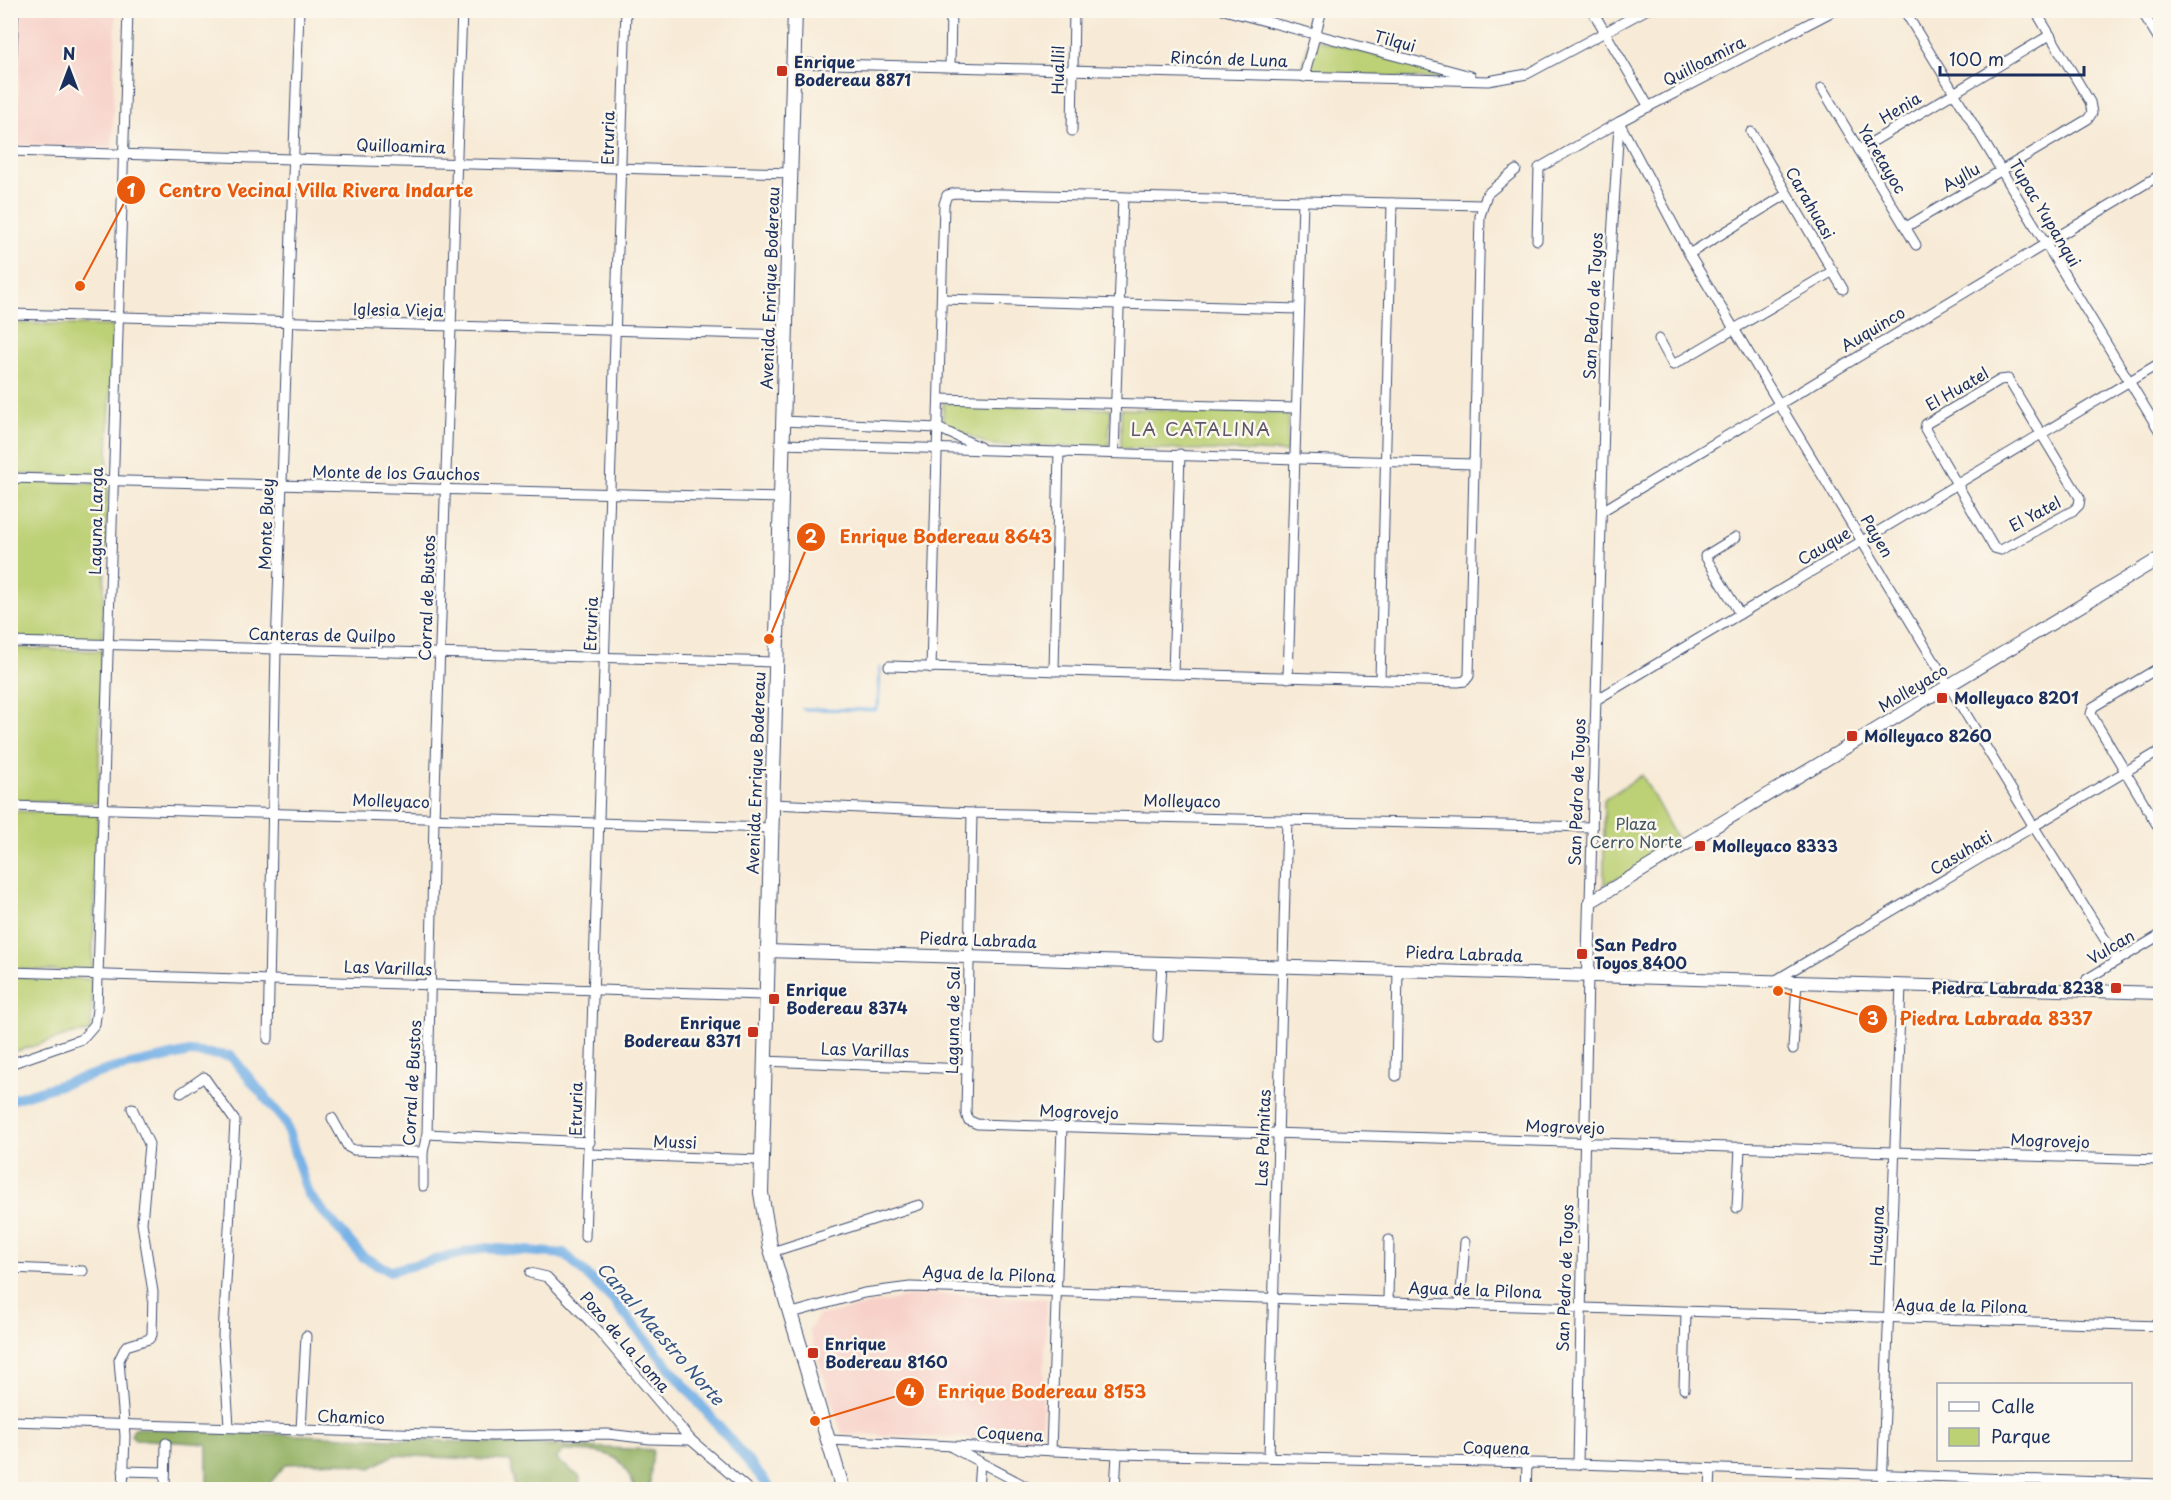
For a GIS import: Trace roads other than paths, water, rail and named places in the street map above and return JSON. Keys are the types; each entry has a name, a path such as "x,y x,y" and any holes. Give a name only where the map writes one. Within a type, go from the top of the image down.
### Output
{"main road":[{"name":"Avenida Enrique Bodereau","path":"795,10 760,1160 762,1208 772,1252 830,1440 843,1490"},
{"name":"Molleyaco","path":"1590,902 2160,558"},
{"name":"San Pedro de Toyos","path":"1588,974 1590,902"},
{"name":"Piedra Labrada","path":"765,951 2160,993"}],"street":[{"path":"10,89 14,10"},
{"name":"Laguna Larga","path":"10,1064 69,1045 91,1032 95,1023 99,975 111,480 128,10"},
{"name":"Monte Buey","path":"268,1039 276,649 299,10"},
{"name":"Corral de Bustos","path":"423,1186 423,1152 427,1134 434,819 462,10"},
{"name":"Etruria","path":"585,1237 590,1154 593,990 626,10"},
{"path":"950,67 951,10"},
{"name":"Huallil","path":"1072,131 1074,10"},
{"name":"Tilqui","path":"1224,10 1488,81"},
{"path":"1304,77 1322,10"},
{"path":"1592,10 1648,107"},
{"name":"Rincón de Luna","path":"794,63 1488,81 1527,74 1646,10"},
{"name":"Quilloamira","path":"1537,240 1539,168 1619,122 1821,14 1835,10"},
{"name":"Tupac Yupanqui","path":"1904,10 2160,432"},
{"path":"2035,10 2050,35"},
{"path":"2141,10 2160,41"},
{"name":"Henia","path":"1859,150 2050,35"},
{"name":"Ayllu","path":"1906,227 2088,119 2092,113 2090,102 2050,35"},
{"name":"Yaretayoc","path":"1822,88 1916,245"},
{"name":"Payen","path":"1619,122 1689,254 2034,827 2118,960"},
{"name":"San Pedro de Toyos","path":"1590,902 1607,320 1619,122"},
{"name":"Carahuasi","path":"1751,132 1843,289"},
{"name":"Quilloamira","path":"10,151 790,173"},
{"path":"889,666 1468,681 1482,205 1492,188 1515,170"},
{"name":"Auquinco","path":"1602,511 2160,175"},
{"path":"931,668 944,204 947,195 955,193 1482,205"},
{"path":"1689,254 1787,194"},
{"path":"1114,453 1123,197"},
{"path":"1288,678 1303,201"},
{"path":"1380,680 1392,203"},
{"path":"1659,339 1673,366 1833,271"},
{"path":"942,298 1299,309"},
{"name":"Iglesia Vieja","path":"10,314 785,335"},
{"name":"Cauque","path":"1596,700 1958,486 2160,363"},
{"name":"El Huatel","path":"1958,486 1925,429 1926,424 2000,380 2008,379 2042,434"},
{"path":"939,399 1295,408"},
{"path":"783,421 938,428 985,449"},
{"name":"El Yatel","path":"1958,486 1994,548 2001,550 2074,510 2079,505 2080,498 2042,434"},
{"path":"782,444 1473,464"},
{"path":"1054,671 1059,451"},
{"path":"1173,674 1180,454"},
{"name":"Monte de los Gauchos","path":"10,478 780,498"},
{"path":"1736,537 1705,555 1740,614"},
{"name":"Canteras de Quilpo","path":"10,642 776,662"},
{"path":"2160,667 2093,707 2092,719 2160,830"},
{"name":"Casuhati","path":"1776,980 2160,751"},
{"name":"Molleyaco","path":"772,804 972,813 1592,827"},
{"name":"Molleyaco","path":"10,806 771,828"},
{"name":"Laguna de Sal","path":"968,1120 966,1113 972,813"},
{"name":"Las Palmitas","path":"1269,1457 1287,820"},
{"name":"Vulcan","path":"2083,991 2087,979 2160,935"},
{"path":"1158,1038 1162,962"},
{"path":"1396,1076 1398,969"},
{"name":"Las Varillas","path":"10,972 764,995"},
{"name":"San Pedro de Toyos","path":"1578,1464 1588,974"},
{"path":"1793,1049 1797,981"},
{"name":"Huayna","path":"1882,1490 1901,985"},
{"name":"Las Varillas","path":"763,1061 967,1069"},
{"path":"181,1093 204,1077 235,1121 223,1336 229,1426"},
{"path":"123,1490 125,1424 119,1360 126,1346 149,1340 153,1320 153,1292 142,1223 150,1144 132,1108"},
{"path":"332,1118 348,1147 354,1150 423,1152"},
{"name":"Mogrovejo","path":"968,1120 977,1124 2160,1160"},
{"path":"1051,1451 1062,1126"},
{"path":"427,1134 590,1142"},
{"path":"1737,1208 1740,1147"},
{"name":"Mussi","path":"590,1154 760,1160"},
{"path":"772,1252 919,1205"},
{"path":"1388,1302 1389,1240"},
{"path":"1460,1305 1465,1242"},
{"path":"10,1268 83,1270"},
{"name":"Pozo de La Loma","path":"530,1273 547,1277 600,1332 691,1440"},
{"name":"Agua de la Pilona","path":"792,1313 890,1288 1056,1291 2160,1326"},
{"path":"1684,1389 1686,1312"},
{"path":"301,1430 306,1336"},
{"name":"Chamico","path":"10,1421 229,1426 493,1436 608,1434 650,1439 691,1440"},
{"path":"691,1440 749,1490"},
{"name":"Coquena","path":"830,1440 1116,1454 1578,1464 2141,1486 2160,1484"},
{"path":"165,1490 166,1443"},
{"path":"949,1446 1033,1490"},
{"path":"1115,1490 1116,1454"},
{"path":"978,1490 980,1462"},
{"path":"1527,1464 1527,1490"},
{"path":"1710,1490 1711,1469"},
{"path":"123,1471 165,1472"},
{"path":"1976,1478 1976,1490"}],"waterway":[{"path":"803,709 875,710 878,706 880,668"},
{"name":"Canal Maestro Norte","path":"10,1100 112,1069 190,1052 231,1056 285,1122 308,1194 363,1257 390,1271 483,1248 565,1254 613,1300 772,1490"}],"place":[{"name":"Enrique Bodereau 8871","path":"782,71"},
{"name":"Centro Vecinal Villa Rivera Indarte","path":"80,286"},
{"name":"Enrique Bodereau 8643","path":"769,639"},
{"name":"Molleyaco 8201","path":"1942,698"},
{"name":"Molleyaco 8260","path":"1852,736"},
{"name":"Molleyaco 8333","path":"1700,846"},
{"name":"San Pedro Toyos 8400","path":"1582,954"},
{"name":"Piedra Labrada 8238","path":"2116,988"},
{"name":"Piedra Labrada 8337","path":"1778,991"},
{"name":"Enrique Bodereau 8374","path":"774,999"},
{"name":"Enrique Bodereau 8371","path":"753,1032"},
{"name":"Enrique Bodereau 8160","path":"813,1353"},
{"name":"Enrique Bodereau 8153","path":"815,1421"}],"district":[{"name":"LA CATALINA","path":"1201,430"}],"park label":[{"name":"Plaza Cerro Norte","path":"1636,833"}]}
